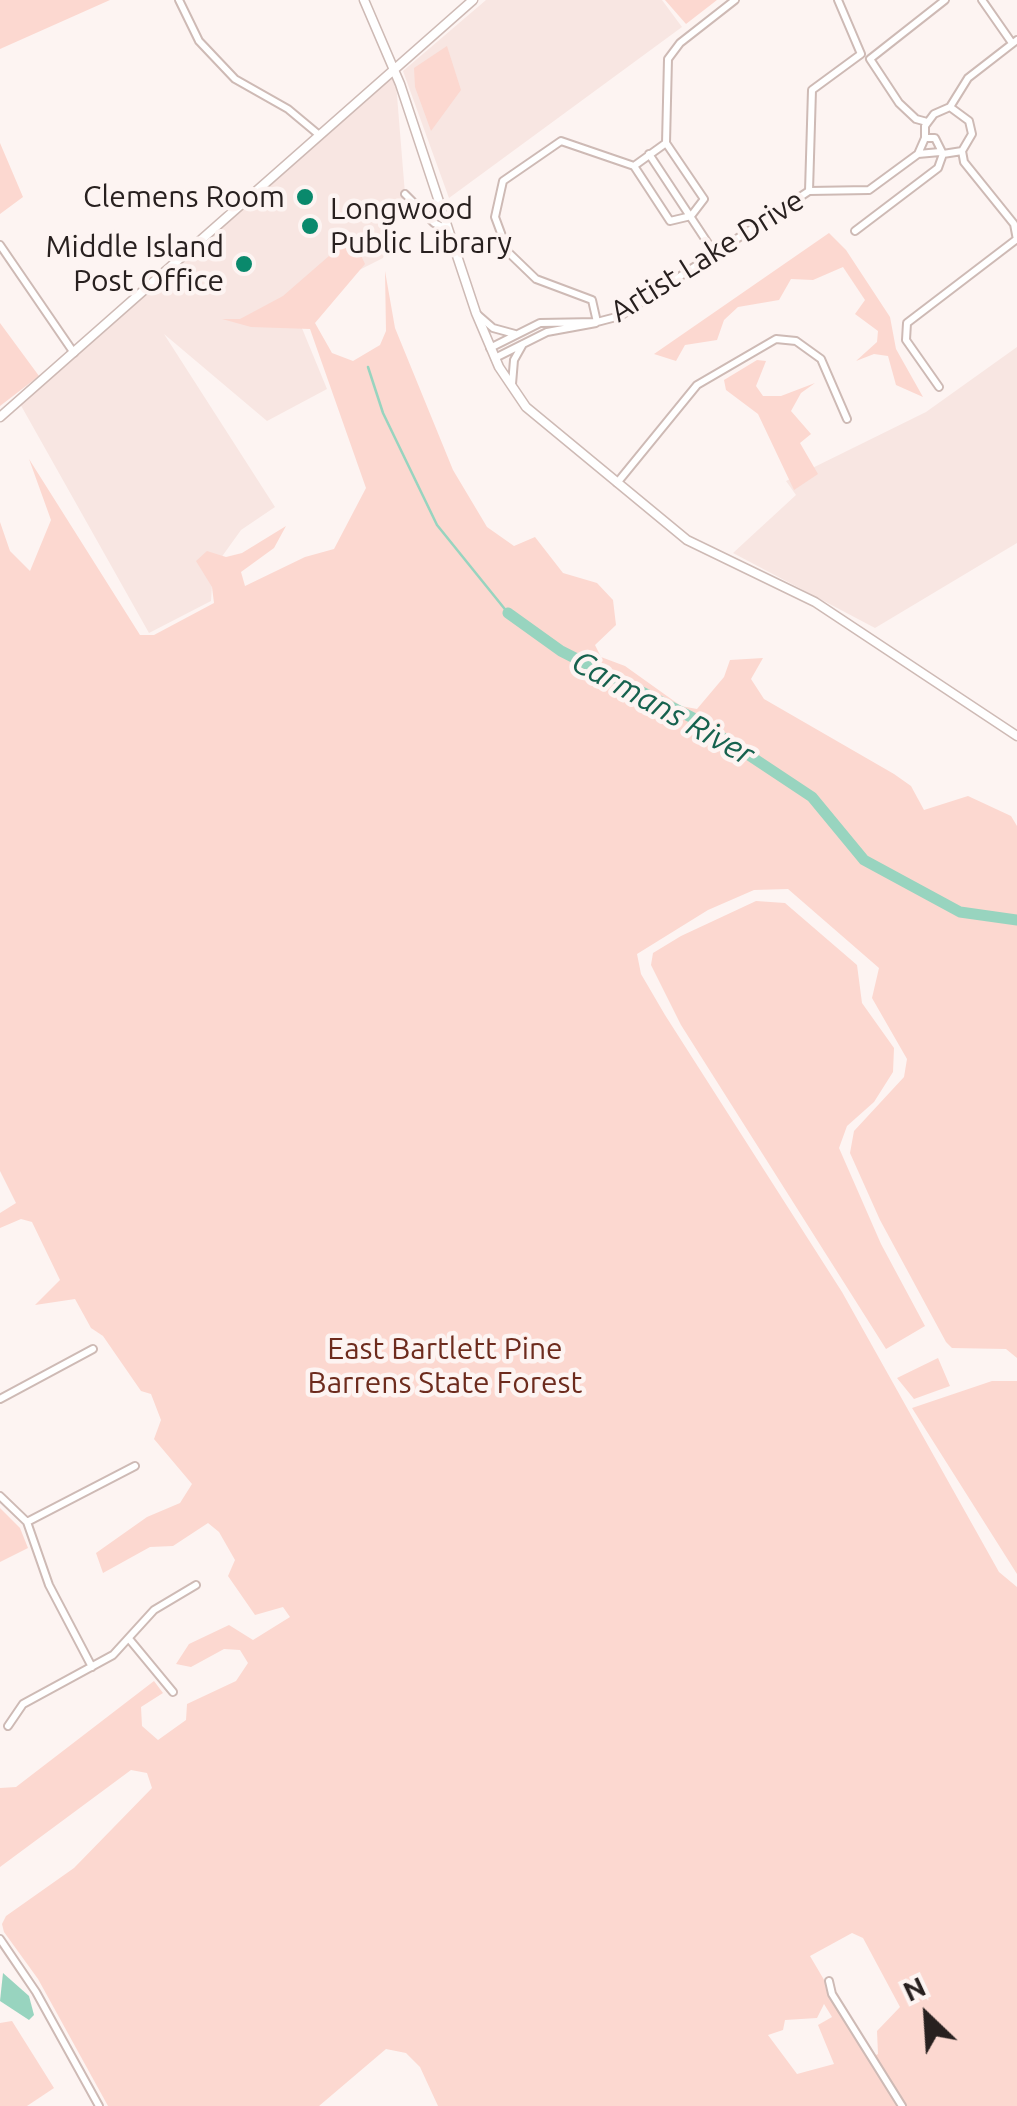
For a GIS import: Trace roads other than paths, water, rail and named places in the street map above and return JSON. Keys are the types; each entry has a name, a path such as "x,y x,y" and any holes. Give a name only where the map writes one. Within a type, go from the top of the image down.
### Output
{"main road":[{"path":"364,0 396,71 490,348 512,390 540,422 686,540 815,602 1017,736"},
{"path":"0,417 473,0"}],"street":[{"path":"179,0 199,41 235,79 288,109 318,134"},
{"path":"495,358 547,332 597,322 592,300 536,279 508,252 495,217 505,177 558,142 634,166 670,221 691,216 704,199 666,143 670,53 735,0"},
{"path":"809,191 812,90 861,54 838,0"},
{"path":"927,122 916,119 899,103 870,59 945,0"},
{"path":"962,151 918,154 927,122 950,106 968,78 1014,42 982,0"},
{"path":"939,387 906,340 907,323 1017,239 1016,223 964,162 962,151 972,130 962,114 950,106"},
{"path":"855,231 938,168 942,153 935,138 925,138"},
{"path":"634,166 666,143"},
{"path":"649,154 715,254"},
{"name":"Artist Lake Drive","path":"490,348 555,320 597,322 636,308 809,191 869,190 918,154"},
{"path":"405,194 434,223 447,229"},
{"path":"0,245 74,354"},
{"path":"476,314 493,328 516,334"},
{"path":"616,484 696,385 776,339 796,341 821,359 846,419"},
{"path":"512,390 514,360 523,344"},
{"path":"0,1399 92,1349"},
{"path":"28,1522 136,1466"},
{"path":"0,1496 28,1522 49,1585 92,1667"},
{"path":"8,1726 30,1700 92,1667 130,1640 154,1610 196,1585"},
{"path":"130,1640 173,1692"},
{"path":"0,1938 36,1992 99,2106"},
{"path":"830,1981 832,1994 902,2106"}],"waterway":[{"path":"368,367 383,413 437,525 508,613"},
{"name":"Carmans River","path":"508,613 561,651 693,718 812,797 864,860 960,912 1017,920"}],"place":[{"name":"Clemens Room","path":"305,197"},
{"name":"Longwood Public Library","path":"310,226"},
{"name":"Middle Island Post Office","path":"244,264"}],"park label":[{"name":"East Bartlett Pine Barrens State Forest","path":"445,1366"}]}
